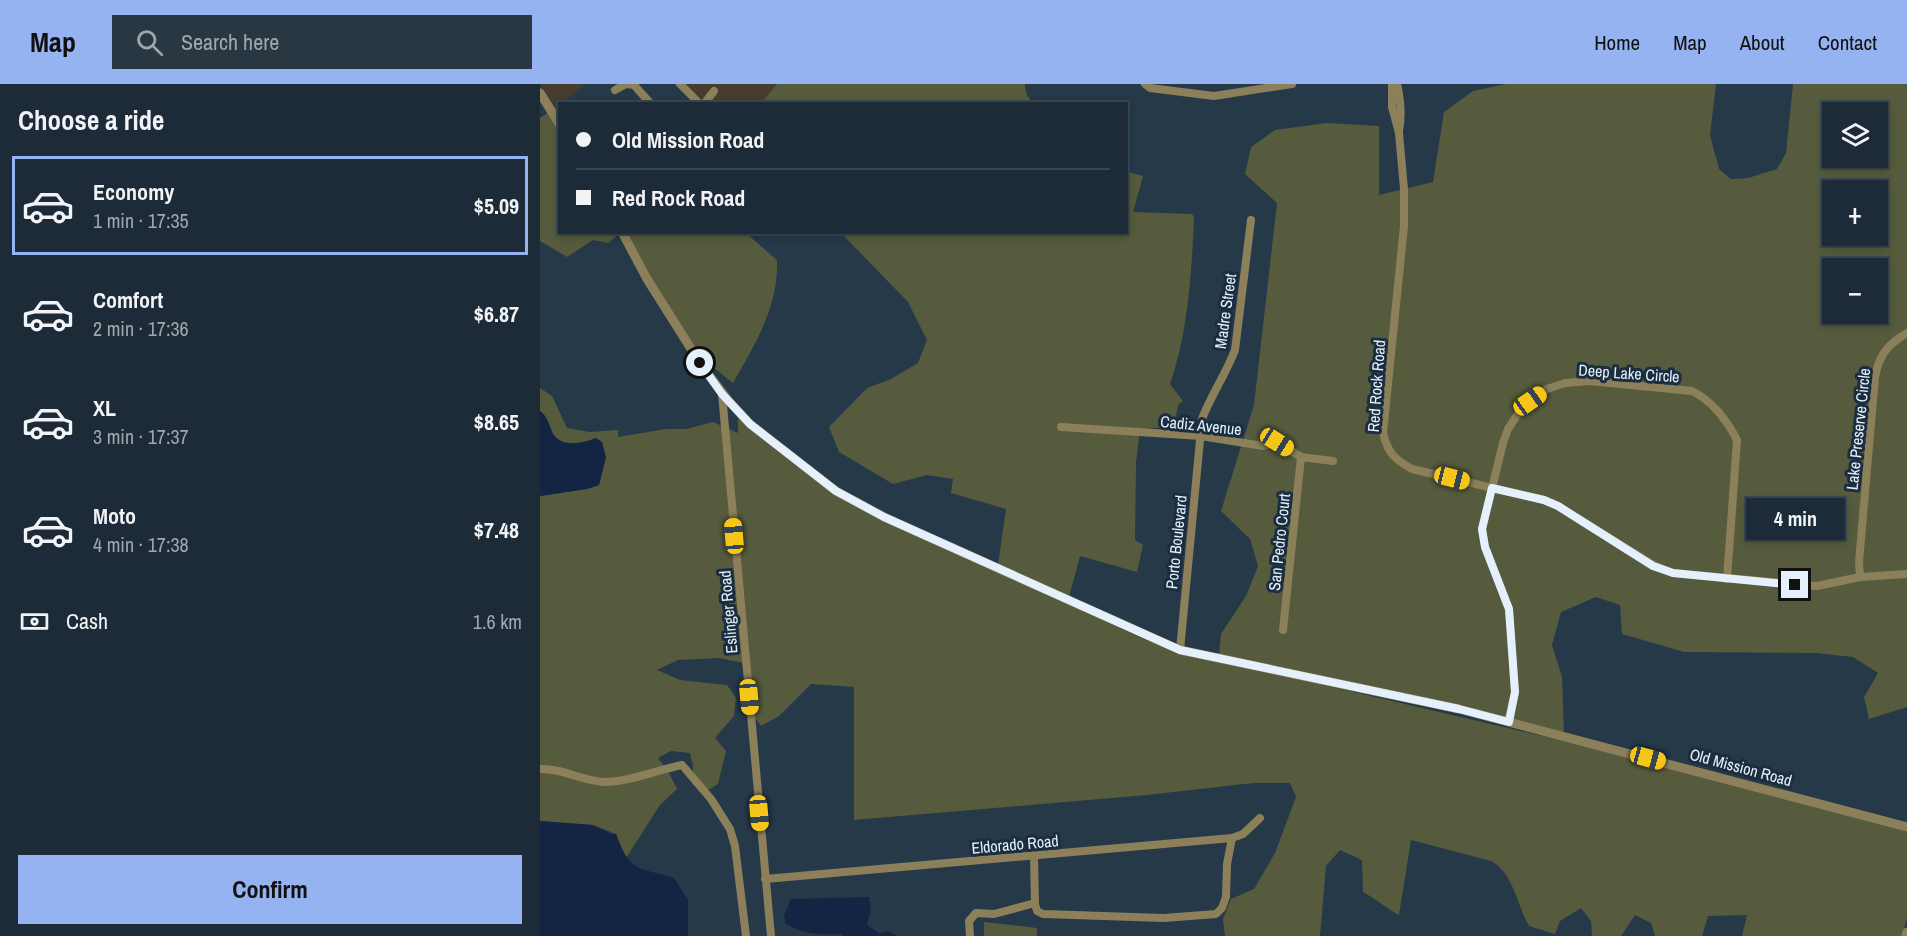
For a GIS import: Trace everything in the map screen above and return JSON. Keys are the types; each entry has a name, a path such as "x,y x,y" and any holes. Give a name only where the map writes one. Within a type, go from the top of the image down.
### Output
{"street":[{"path":"615,90 626,84 634,85 649,102"},
{"path":"680,84 700,102"},
{"path":"1145,84 1150,88 1214,96 1292,84"},
{"name":"Red Rock Road","path":"1392,84 1392,101 1399,133 1404,189 1404,226 1383,433 1388,450 1400,462 1412,469 1544,500 1558,506 1653,566 1673,573 1817,586 1860,577 1907,574"},
{"name":"Red Rock Road","path":"1397,84 1402,117 1399,133"},
{"path":"704,102 714,91"},
{"path":"540,93 558,122"},
{"path":"1392,101 1401,102"},
{"name":"Madre Street","path":"1201,436 1202,419 1207,405 1236,350 1251,219"},
{"name":"Old Mission Road","path":"623,234 647,279 722,394 750,424 836,491 884,517 1180,650 1459,709 1907,827"},
{"name":"Lake Preserve Circle","path":"1860,577 1859,562 1875,377 1878,363 1886,348 1894,340 1907,333"},
{"name":"Deep Lake Circle","path":"1509,722 1515,692 1509,609 1485,547 1482,529 1508,429 1519,412 1547,389 1565,383 1589,381 1692,391 1706,398 1732,430 1737,440 1727,579"},
{"name":"Eslinger Road","path":"722,394 771,936"},
{"name":"Cadiz Avenue","path":"1061,427 1201,436 1263,446 1277,442 1301,457 1333,460"},
{"name":"Porto Boulevard","path":"1180,650 1201,436"},
{"name":"San Pedro Court","path":"1283,630 1301,457"},
{"path":"540,769 559,770 586,779 605,782 682,765 711,800 730,829 735,846 746,936"},
{"name":"Eldorado Road","path":"765,879 1232,838 1243,834 1260,818"},
{"path":"1034,855 1035,903 1038,911 1043,914 1164,918 1216,914 1222,908 1226,897 1227,864 1232,838"},
{"path":"970,936 969,921 976,913 994,914 1035,903"}],"shaded area":[{"path":"540,84 585,84 564,102 558,102 558,107 554,110"},
{"path":"685,84 777,84 763,102 705,102"}],"green space":[{"path":"777,84 1025,84 1026,93 1031,102 762,102"},
{"path":"1506,84 1716,84 1710,135 1719,169 1731,179 1748,178 1777,169 1786,153 1793,84 1907,84 1907,707 1869,719 1864,697 1878,673 1853,657 1816,653 1684,652 1622,634 1620,605 1596,597 1561,612 1552,645 1562,677 1564,733 1219,655 1221,634 1246,596 1258,566 1250,539 1221,511 1254,405 1277,203 1245,174 1251,147 1275,130 1327,123 1379,126 1379,195 1433,182 1444,112 1473,91"},
{"path":"548,113 558,129 558,234 619,234 608,243 593,240 567,257 540,241 540,118"},
{"path":"1128,172 1143,176 1133,212 1194,216 1185,323 1170,384 1183,401 1178,405 1174,427 1140,430 1136,463 1135,540 1143,545 1137,572 1080,556 1069,597 998,565 1006,509 951,493 953,479 927,475 893,484 839,452 829,427 867,388 891,379 918,363 927,340 908,302 842,234 1128,234"},
{"path":"626,234 747,234 777,260 777,277 770,309 733,383 699,356"},
{"path":"540,388 552,396 567,428 590,432 618,430 618,437 666,429 686,429 713,422 738,433 738,418 835,493 1128,632 1178,653 1564,741 1907,830 1907,918 1902,936 1742,936 1747,915 1708,916 1702,936 1655,936 1651,923 1635,915 1621,936 1592,936 1591,921 1581,908 1560,921 1555,934 1529,926 1510,881 1505,873 1491,861 1411,840 1399,915 1363,892 1362,860 1340,850 1326,866 1320,936 1225,936 1223,919 1231,899 1254,889 1275,853 1296,797 1290,783 1253,783 1147,795 854,820 854,687 811,684 779,716 761,726 747,707 744,663 719,658 678,660 657,670 680,680 727,685 736,698 734,716 715,738 726,751 718,784 705,792 692,784 693,765 690,753 671,751 658,758 677,789 660,805 626,858 616,834 593,825 540,821 540,496 599,485 606,457 596,438 584,442 566,443 556,437 540,411"},
{"path":"984,922 1037,928 1037,936 984,936"}],"water":[{"path":"540,411 560,441 578,443 596,438 602,442 606,457 599,485 540,496"},
{"path":"540,821 593,825 611,834 616,834 621,847 632,863 644,870 674,878 688,900 688,936 540,936"},
{"path":"869,897 871,909 867,925 880,934 887,931 897,936 842,936 842,934 813,933 786,924 784,916 791,899"}],"route":[{"path":"700,363 722,394 750,424 836,491 884,517 1180,650 1459,709 1509,722 1515,692 1509,609 1485,547 1482,529 1492,488 1544,500 1558,506 1653,566 1673,573 1795,585"}]}
